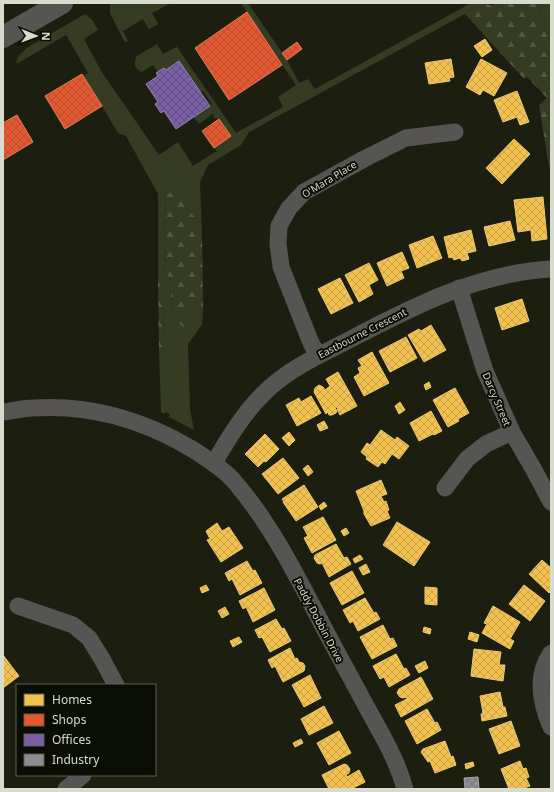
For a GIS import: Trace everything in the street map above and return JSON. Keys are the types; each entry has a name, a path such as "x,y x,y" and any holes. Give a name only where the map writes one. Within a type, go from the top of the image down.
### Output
{"main road":[{"path":"3,37 62,3"}],"street":[{"name":"O'Mara Place","path":"318,355 311,343 281,267 278,244 279,226 289,208 304,192 406,138 455,132"},
{"name":"Eastbourne Crescent","path":"214,463 233,431 262,394 293,369 408,309 459,288 488,278 506,274 551,269"},
{"name":"Darcy Street","path":"459,288 485,370 512,432 551,502"},
{"name":"Paddy Dobbin Drive","path":"3,412 33,408 73,409 106,413 172,437 214,463 232,478 257,510 270,530 386,742 405,789"},
{"path":"446,488 467,459 486,444 512,432"},
{"path":"18,606 73,625 89,638 115,684"},
{"path":"551,653 542,675 541,694 544,711 551,727"},
{"path":"66,789 82,776"}],"green space":[{"path":"110,3 171,3 152,13 158,24 150,29 143,19 123,31 128,41 126,42 124,41 110,13"},
{"path":"241,3 248,3 287,60 299,83 308,79 315,89 471,3 480,3 465,14 249,132 241,145 208,165 200,182 202,233 197,227 196,218 186,208 181,198 166,195 164,240 166,248 164,263 170,280 172,308 175,319 184,327 192,305 196,302 200,304 203,309 202,325 188,344 190,409 194,430 169,417 170,414 165,412 164,414 161,412 159,350 164,351 168,346 164,337 165,318 162,308 162,293 158,277 158,194 126,136 118,133 84,76 88,73 66,35 16,63 19,55 28,47 85,14 93,21 98,30 84,39 101,71 159,155 178,142 193,166 217,151 214,148 231,136 219,119 213,118 214,113 199,124 193,117 212,104 203,91 200,92 179,61 166,70 164,68 158,72 153,65 142,72 137,69 135,59 137,56 157,44 163,54 177,47 236,133 283,107 278,97 296,85"},
{"path":"480,3 485,3 492,6 494,3 536,3 541,16 551,31 551,167 549,167 539,105 547,98 527,77 524,79 465,14"},
{"path":"536,3 551,3 551,31 541,16"},
{"path":"171,192 177,192 186,208 196,218 197,227 202,233 203,309 200,304 196,302 192,305 188,323 184,328 175,319 172,308 170,280 164,263 166,248 164,240 166,195"},
{"path":"158,277 162,293 162,308 165,318 164,337 168,345 167,353 159,350"}],"building: Homes":[{"path":"485,39 492,50 482,57 474,46"},
{"path":"451,59 454,77 449,78 450,81 429,84 425,63"},
{"path":"481,59 507,73 494,96 483,90 480,95 466,87"},
{"path":"517,91 529,122 520,125 517,117 503,122 494,100"},
{"path":"514,139 530,154 502,184 486,168"},
{"path":"543,197 547,239 532,241 531,230 518,232 514,200"},
{"path":"510,221 515,240 489,246 484,227"},
{"path":"471,230 476,251 467,253 469,259 462,261 460,258 454,260 452,257 449,258 444,237"},
{"path":"433,236 442,258 417,268 409,245"},
{"path":"402,252 409,268 401,271 404,278 387,286 377,263"},
{"path":"369,263 378,280 369,285 373,294 359,302 345,275"},
{"path":"340,278 353,303 331,314 318,289"},
{"path":"522,299 529,321 502,330 495,308"},
{"path":"431,325 446,350 424,362 408,335 419,329 421,331"},
{"path":"406,337 417,358 390,372 379,351"},
{"path":"372,352 389,383 364,396 354,377 360,373 358,368 362,366 358,360"},
{"path":"338,372 357,406 340,415 337,409 339,408 338,407 335,408 337,411 336,413 329,415 328,412 326,414 314,392 315,388 319,385 325,390 330,386 326,379"},
{"path":"429,382 431,387 426,390 424,385"},
{"path":"455,388 469,413 448,427 433,400"},
{"path":"311,396 321,413 297,426 286,405 299,398 301,402"},
{"path":"400,402 405,410 399,414 395,406"},
{"path":"431,411 442,431 419,441 410,423"},
{"path":"324,421 328,428 320,431 317,425"},
{"path":"381,430 395,440 397,437 409,446 399,459 392,454 385,464 382,462 378,467 366,459 367,457 361,452 367,443 370,445"},
{"path":"289,432 295,440 289,446 282,438"},
{"path":"265,434 279,449 266,462 264,461 258,467 245,454"},
{"path":"283,458 299,478 278,494 262,474"},
{"path":"308,465 313,472 308,476 303,469"},
{"path":"381,480 387,494 381,496 384,502 386,501 389,510 387,511 390,518 371,526 364,514 356,491"},
{"path":"304,485 318,507 296,521 282,499"},
{"path":"324,502 327,506 321,510 319,506"},
{"path":"323,517 336,540 312,553 304,538 308,536 303,527"},
{"path":"397,522 430,542 414,566 383,545"},
{"path":"217,523 222,531 229,527 243,548 221,562 207,540 210,539 206,531"},
{"path":"346,528 349,533 344,536 341,531"},
{"path":"336,544 344,558 347,557 351,564 329,577 322,563 317,563 314,558 315,555"},
{"path":"360,555 363,559 355,563 353,559"},
{"path":"542,560 551,568 551,591 549,593 529,574"},
{"path":"247,561 253,571 255,570 262,583 240,595 232,579 229,581 225,573"},
{"path":"366,564 370,572 363,575 359,568"},
{"path":"352,571 364,593 342,605 330,583"},
{"path":"206,585 209,590 202,593 200,588"},
{"path":"524,585 545,601 530,621 509,604"},
{"path":"425,587 437,588 437,605 425,604"},
{"path":"264,588 275,610 253,622 246,607 243,609 239,601"},
{"path":"365,598 374,613 376,612 380,619 358,631 353,621 350,623 343,610"},
{"path":"493,606 520,622 510,639 514,641 510,649 482,633 487,624 484,623"},
{"path":"225,607 229,614 222,618 218,611"},
{"path":"276,619 282,629 284,628 291,641 270,652 262,637 259,638 255,630"},
{"path":"383,625 390,639 393,638 397,646 372,659 360,637"},
{"path":"424,627 431,629 430,634 423,632"},
{"path":"470,632 479,635 477,642 468,639"},
{"path":"239,637 242,642 233,647 230,641"},
{"path":"290,648 295,659 297,658 299,662 303,663 305,666 304,671 283,682 275,666 272,668 268,660"},
{"path":"474,649 501,652 499,665 505,665 503,681 471,676"},
{"path":"396,654 404,669 406,668 410,675 389,687 384,677 380,679 373,666"},
{"path":"3,655 19,676 3,688"},
{"path":"425,661 428,668 419,673 415,666"},
{"path":"310,675 321,698 304,707 292,685"},
{"path":"421,677 433,699 401,717 395,705 407,699 406,697 400,697 397,693 399,689"},
{"path":"500,692 503,707 505,707 507,716 482,721 481,714 483,713 480,696"},
{"path":"324,706 333,723 309,735 301,719"},
{"path":"427,709 441,730 417,744 405,721"},
{"path":"511,721 520,746 499,754 489,729"},
{"path":"339,731 351,753 329,765 317,743"},
{"path":"301,739 303,743 295,747 293,743"},
{"path":"445,741 451,757 453,756 456,765 435,773 430,761 428,762 421,752 423,749"},
{"path":"520,761 523,769 526,768 529,777 526,778 530,786 521,789 509,789 501,769"},
{"path":"473,762 474,766 466,769 465,764"},
{"path":"344,764 350,769 349,773 346,775 347,777 359,770 365,782 351,789 329,789 322,775"}],"building: Shops":[{"path":"247,12 282,65 229,100 195,48"},
{"path":"297,42 302,49 287,60 282,53"},
{"path":"82,74 102,106 65,129 45,96"},
{"path":"17,115 33,142 3,160 3,123"},
{"path":"219,119 231,136 214,148 202,131"}],"building: Offices":[{"path":"179,61 210,106 176,129 164,111 161,113 155,104 158,102 146,84 158,76 156,73 164,68 166,70"}],"building: Industry":[{"path":"478,777 479,789 465,789 464,778"}]}
